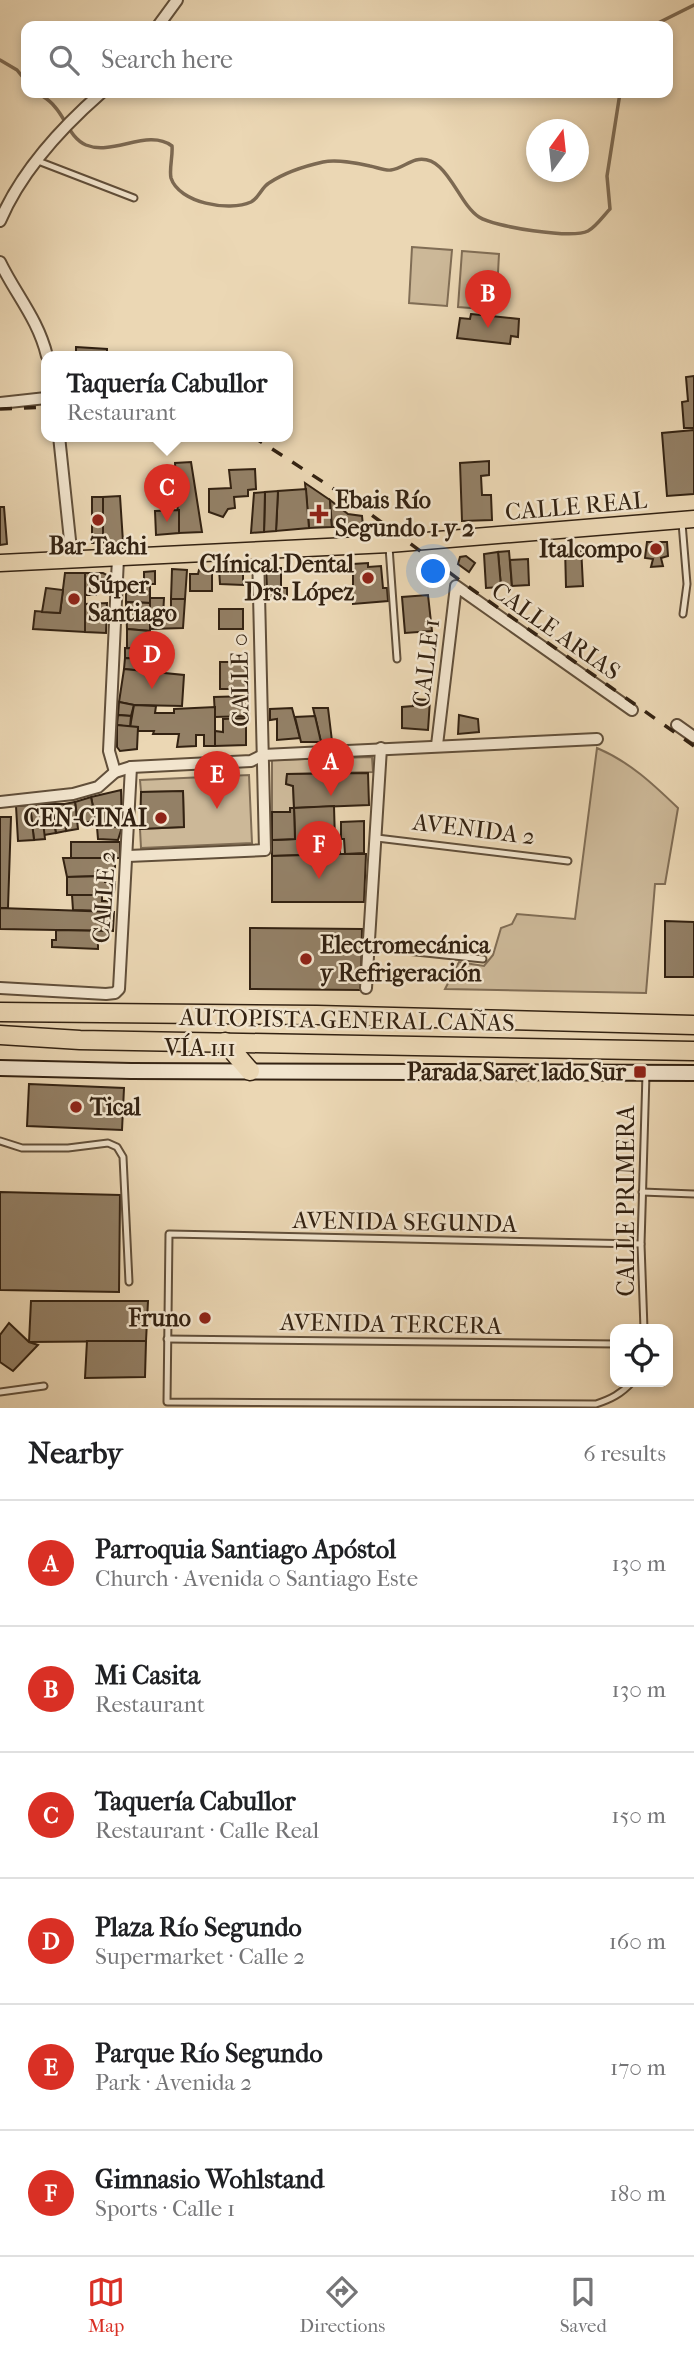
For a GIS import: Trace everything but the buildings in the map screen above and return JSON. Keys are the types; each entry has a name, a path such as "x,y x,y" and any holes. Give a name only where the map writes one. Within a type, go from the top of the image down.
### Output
{"highway":[{"name":"AUTOPISTA GENERAL CAÑAS","path":"0,1012 317,1015 694,1025"},
{"name":"AUTOPISTA GENERAL CAÑAS","path":"0,1035 80,1040 694,1051"},
{"path":"225,1042 250,1071"}],"main road":[{"name":"CALLE REAL","path":"0,563 389,544 688,519"},
{"name":"VÍA 111","path":"0,1068 694,1073"}],"street":[{"path":"162,21 177,0"},
{"path":"0,221 7,205 63,127 94,98"},
{"path":"1,264 28,307 45,351"},
{"path":"0,403 41,399"},
{"path":"60,442 72,559"},
{"name":"CALLE 0","path":"128,856 265,850 258,552"},
{"path":"114,772 109,751 118,558"},
{"name":"CALLE ARIAS","path":"456,586 632,709"},
{"name":"CALLE 1","path":"437,745 456,586"},
{"path":"677,725 694,737"},
{"path":"0,802 73,794 98,787 114,772 131,767 251,761 263,754 597,740"},
{"path":"366,988 381,748"},
{"name":"CALLE 2","path":"0,988 106,994 115,993 119,989 131,767"}],"lane":[{"path":"38,161 134,198"},
{"path":"683,614 687,584 688,519"},
{"path":"389,544 397,659"},
{"name":"AVENIDA 2","path":"375,838 568,861"},
{"path":"369,947 483,960"},
{"name":"CALLE PRIMERA","path":"644,1324 641,1244 646,1072"},
{"path":"0,1141 22,1148 68,1148 108,1143 117,1147 123,1157 129,1282"},
{"path":"642,1192 694,1194"},
{"name":"AVENIDA SEGUNDA","path":"167,1339 169,1234 641,1244"},
{"path":"167,1339 167,1402 596,1404 611,1399 627,1387"},
{"name":"AVENIDA TERCERA","path":"167,1339 610,1344"},
{"path":"0,1392 44,1386"}],"shaded area":[{"path":"412,247 452,250 447,306 409,303"},
{"path":"462,251 499,254 496,310 458,307"},
{"path":"597,748 631,767 678,808 665,884 655,884 646,993 445,989 459,962 484,966 493,955 501,928 512,924 517,914 575,919"},
{"path":"372,757 373,772 287,774 286,784 293,786 294,808 290,808 290,812 272,812 272,760"},
{"path":"249,775 252,843 141,848 140,829 184,827 183,791 141,792 140,780"}],"waterway":[{"path":"662,21 694,5"},
{"path":"0,60 21,75"},
{"path":"46,98 59,112 72,133 86,145 107,147 152,140 163,141 172,146 171,178 176,187 184,194 206,203 230,206 251,202 275,179 323,162 346,162 389,170 416,160 427,160 444,171 464,201 479,217 516,228 566,234 588,231 610,209 607,176 619,98"}],"railway":[{"path":"0,409 41,407"},
{"path":"261,442 354,502 473,590 694,746"}],"place":[{"name":"Mi Casita","path":"488,328"},
{"name":"Ebais Río Segundo 1 y 2","path":"319,514"},
{"name":"Bar Tachi","path":"98,520"},
{"name":"Taquería Cabullor","path":"167,522"},
{"name":"Italcompo","path":"656,549"},
{"name":"Clínical Dental Drs. López","path":"368,578"},
{"name":"Súper Santiago","path":"74,599"},
{"name":"Plaza Río Segundo","path":"152,689"},
{"name":"Parroquia Santiago Apóstol","path":"331,796"},
{"name":"Parque Río Segundo","path":"217,809"},
{"name":"CEN-CINAI","path":"161,818"},
{"name":"Gimnasio Wohlstand","path":"319,879"},
{"name":"Electromecánica y Refrigeración","path":"306,959"},
{"name":"Parada Saret lado Sur","path":"640,1072"},
{"name":"Tical","path":"76,1107"},
{"name":"Fruno","path":"205,1318"}]}
